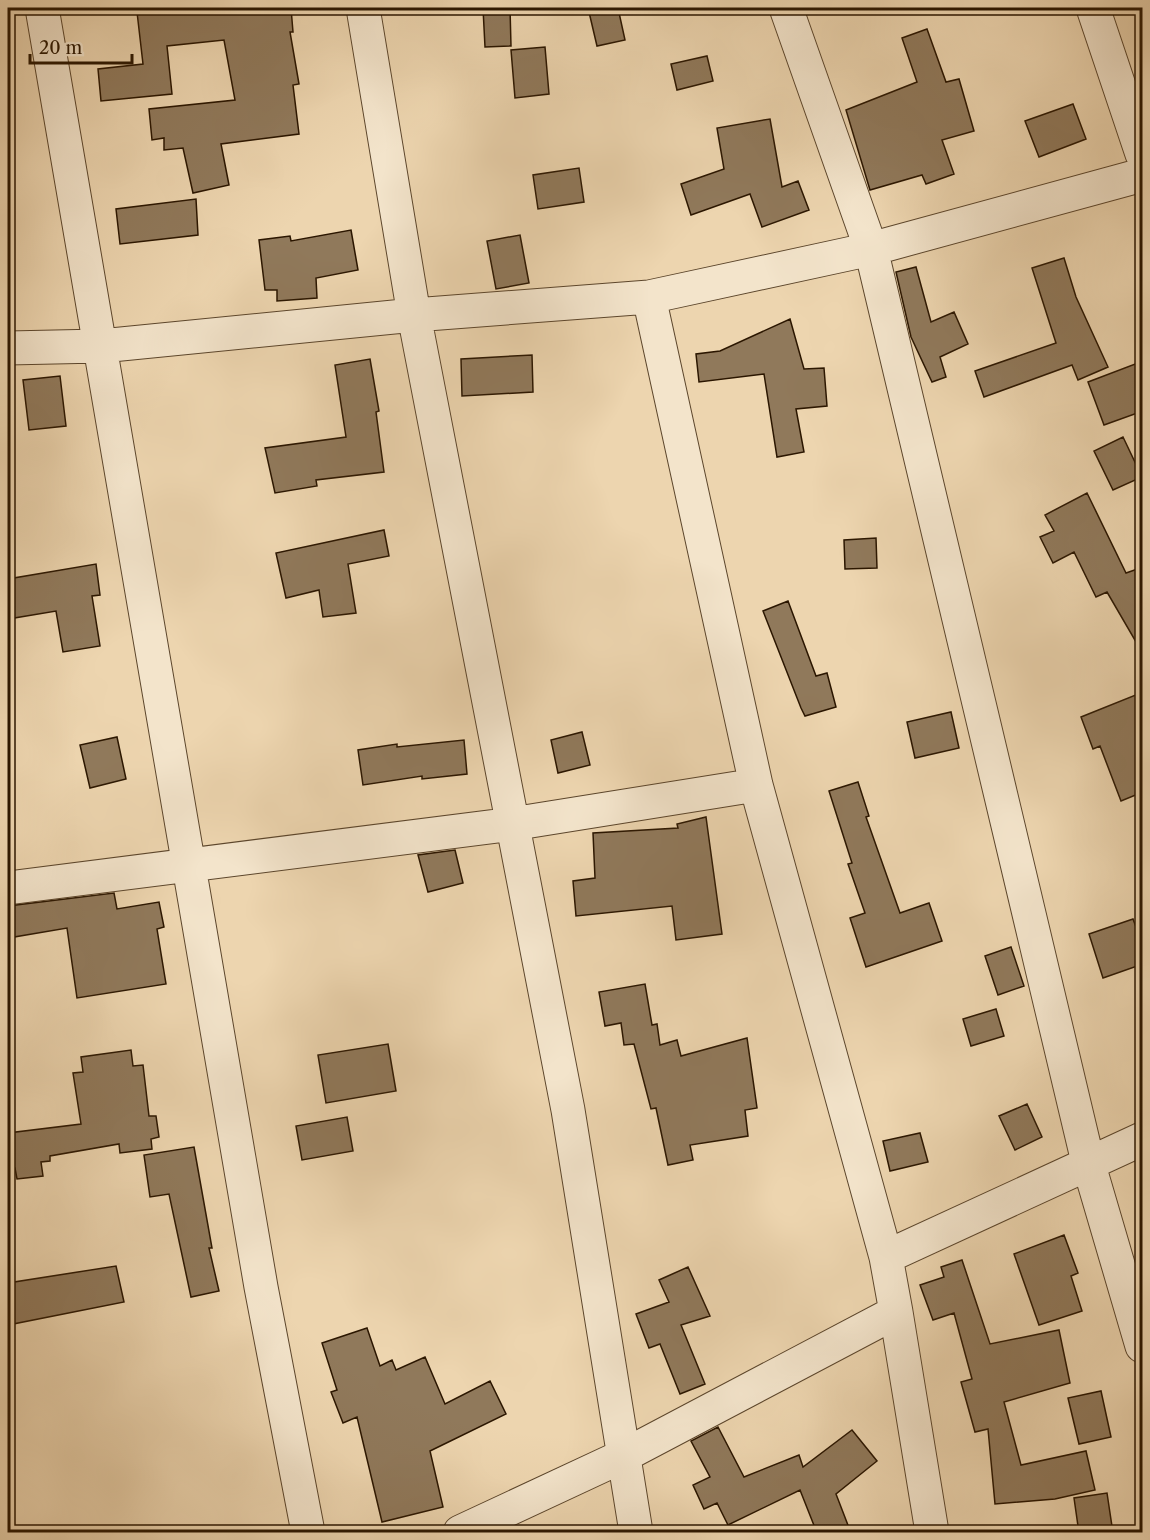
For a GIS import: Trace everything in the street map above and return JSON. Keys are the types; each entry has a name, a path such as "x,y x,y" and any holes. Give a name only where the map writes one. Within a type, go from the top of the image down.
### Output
{"street":[{"path":"42,8 261,1287 308,1533"},
{"path":"363,8 414,315 568,1110 636,1533"},
{"path":"786,8 871,249 1088,1162 1143,1346"},
{"path":"1093,8 1143,154"},
{"path":"8,348 101,346 414,315 649,297 871,249 1143,174"},
{"path":"649,297 756,785 886,1257 897,1312 932,1533"},
{"path":"8,888 512,824 756,785"},
{"path":"886,1257 1088,1162 1143,1139"},
{"path":"460,1533 623,1456 897,1312"}],"building":[{"path":"178,8 291,8 293,32 290,32 299,84 293,85 299,134 221,144 229,185 193,193 183,148 164,150 164,138 152,140 149,109 235,100 224,40 167,46 172,94 101,101 98,69 143,64 137,12"},
{"path":"483,8 510,8 511,46 485,47"},
{"path":"618,8 625,40 597,46 589,12"},
{"path":"927,29 946,82 959,79 974,131 942,140 954,174 926,184 922,175 870,190 846,110 917,82 902,38"},
{"path":"545,47 549,94 515,98 511,50"},
{"path":"707,56 713,81 677,90 671,64"},
{"path":"1073,104 1086,139 1039,157 1025,121"},
{"path":"770,119 782,187 798,181 809,210 762,227 750,194 691,215 681,184 724,169 717,128"},
{"path":"579,168 584,202 538,209 533,175"},
{"path":"196,199 198,235 120,244 116,209"},
{"path":"351,230 358,270 316,278 317,298 277,301 277,290 265,290 259,240 290,236 291,241"},
{"path":"520,235 529,283 496,289 487,241"},
{"path":"1064,258 1076,297 1108,367 1078,380 1072,365 984,397 975,371 1056,343 1032,268"},
{"path":"916,267 931,322 954,312 968,344 940,357 946,377 932,382 911,337 896,272"},
{"path":"790,319 804,369 824,368 827,406 796,409 804,452 777,457 764,374 699,382 696,354 720,351"},
{"path":"532,355 533,392 462,396 461,359"},
{"path":"370,359 379,411 376,412 384,472 316,480 317,486 275,493 265,448 346,437 335,365"},
{"path":"1143,361 1143,411 1104,425 1088,382"},
{"path":"60,376 66,426 29,430 23,380"},
{"path":"1123,437 1142,477 1113,490 1094,451"},
{"path":"1087,493 1126,573 1143,567 1143,654 1107,592 1096,597 1074,552 1053,563 1040,537 1054,531 1045,515"},
{"path":"384,530 389,556 348,564 356,613 323,617 319,590 286,598 276,553"},
{"path":"876,538 877,568 845,569 844,540"},
{"path":"96,564 100,595 92,596 100,646 63,652 56,611 8,619 8,579"},
{"path":"788,601 816,676 827,673 836,707 805,716 801,708 763,611"},
{"path":"1143,692 1143,792 1121,801 1100,746 1093,749 1081,717"},
{"path":"951,712 959,748 915,758 907,722"},
{"path":"582,732 590,765 558,773 551,740"},
{"path":"117,737 126,779 90,788 80,745"},
{"path":"464,740 467,774 422,779 422,776 363,785 358,750 397,744 397,747"},
{"path":"858,782 869,816 866,817 900,913 929,903 942,941 866,967 850,918 865,913 848,864 852,863 829,791"},
{"path":"706,817 722,934 676,940 672,906 576,916 573,881 595,878 593,833 678,828 677,824"},
{"path":"455,850 463,883 428,892 418,855"},
{"path":"114,893 117,909 159,902 164,927 157,929 166,984 77,998 67,928 8,938 8,906"},
{"path":"1133,919 1143,946 1143,964 1103,978 1089,934"},
{"path":"1011,947 1024,986 998,995 985,956"},
{"path":"645,984 652,1025 657,1024 660,1045 677,1040 681,1056 747,1038 757,1108 745,1110 748,1136 690,1145 693,1160 668,1165 656,1108 651,1109 634,1044 624,1045 621,1023 605,1026 599,992"},
{"path":"996,1009 1004,1036 971,1046 963,1019"},
{"path":"388,1044 396,1091 326,1103 318,1055"},
{"path":"131,1050 133,1066 143,1065 149,1116 156,1116 159,1137 151,1139 152,1149 120,1153 119,1144 50,1156 50,1161 41,1162 43,1176 17,1179 15,1168 9,1169 8,1133 81,1124 73,1073 83,1072 81,1057"},
{"path":"1027,1104 1042,1137 1015,1150 999,1116"},
{"path":"347,1117 353,1151 302,1160 296,1126"},
{"path":"920,1133 928,1162 890,1171 883,1141"},
{"path":"194,1147 212,1248 209,1248 219,1291 191,1297 169,1194 150,1197 144,1155"},
{"path":"1064,1235 1078,1273 1071,1276 1082,1311 1039,1325 1014,1254"},
{"path":"962,1260 990,1344 1059,1330 1070,1383 1004,1402 1021,1465 1086,1451 1095,1490 1055,1499 995,1504 988,1429 975,1432 961,1382 972,1379 954,1313 933,1320 920,1285 944,1277 941,1267"},
{"path":"116,1266 124,1302 8,1325 8,1283"},
{"path":"688,1267 710,1316 681,1325 705,1384 680,1394 660,1344 649,1348 636,1314 669,1302 659,1280"},
{"path":"367,1328 380,1366 392,1360 396,1370 425,1357 445,1404 490,1381 506,1414 430,1451 443,1507 382,1522 357,1417 343,1423 331,1392 337,1390 322,1343"},
{"path":"1101,1391 1111,1437 1079,1444 1068,1398"},
{"path":"718,1427 744,1477 799,1455 803,1467 852,1430 877,1461 836,1494 851,1533 817,1533 800,1490 728,1525 717,1503 704,1509 693,1485 710,1477 691,1441"},
{"path":"1107,1493 1113,1533 1079,1533 1074,1498"}]}
